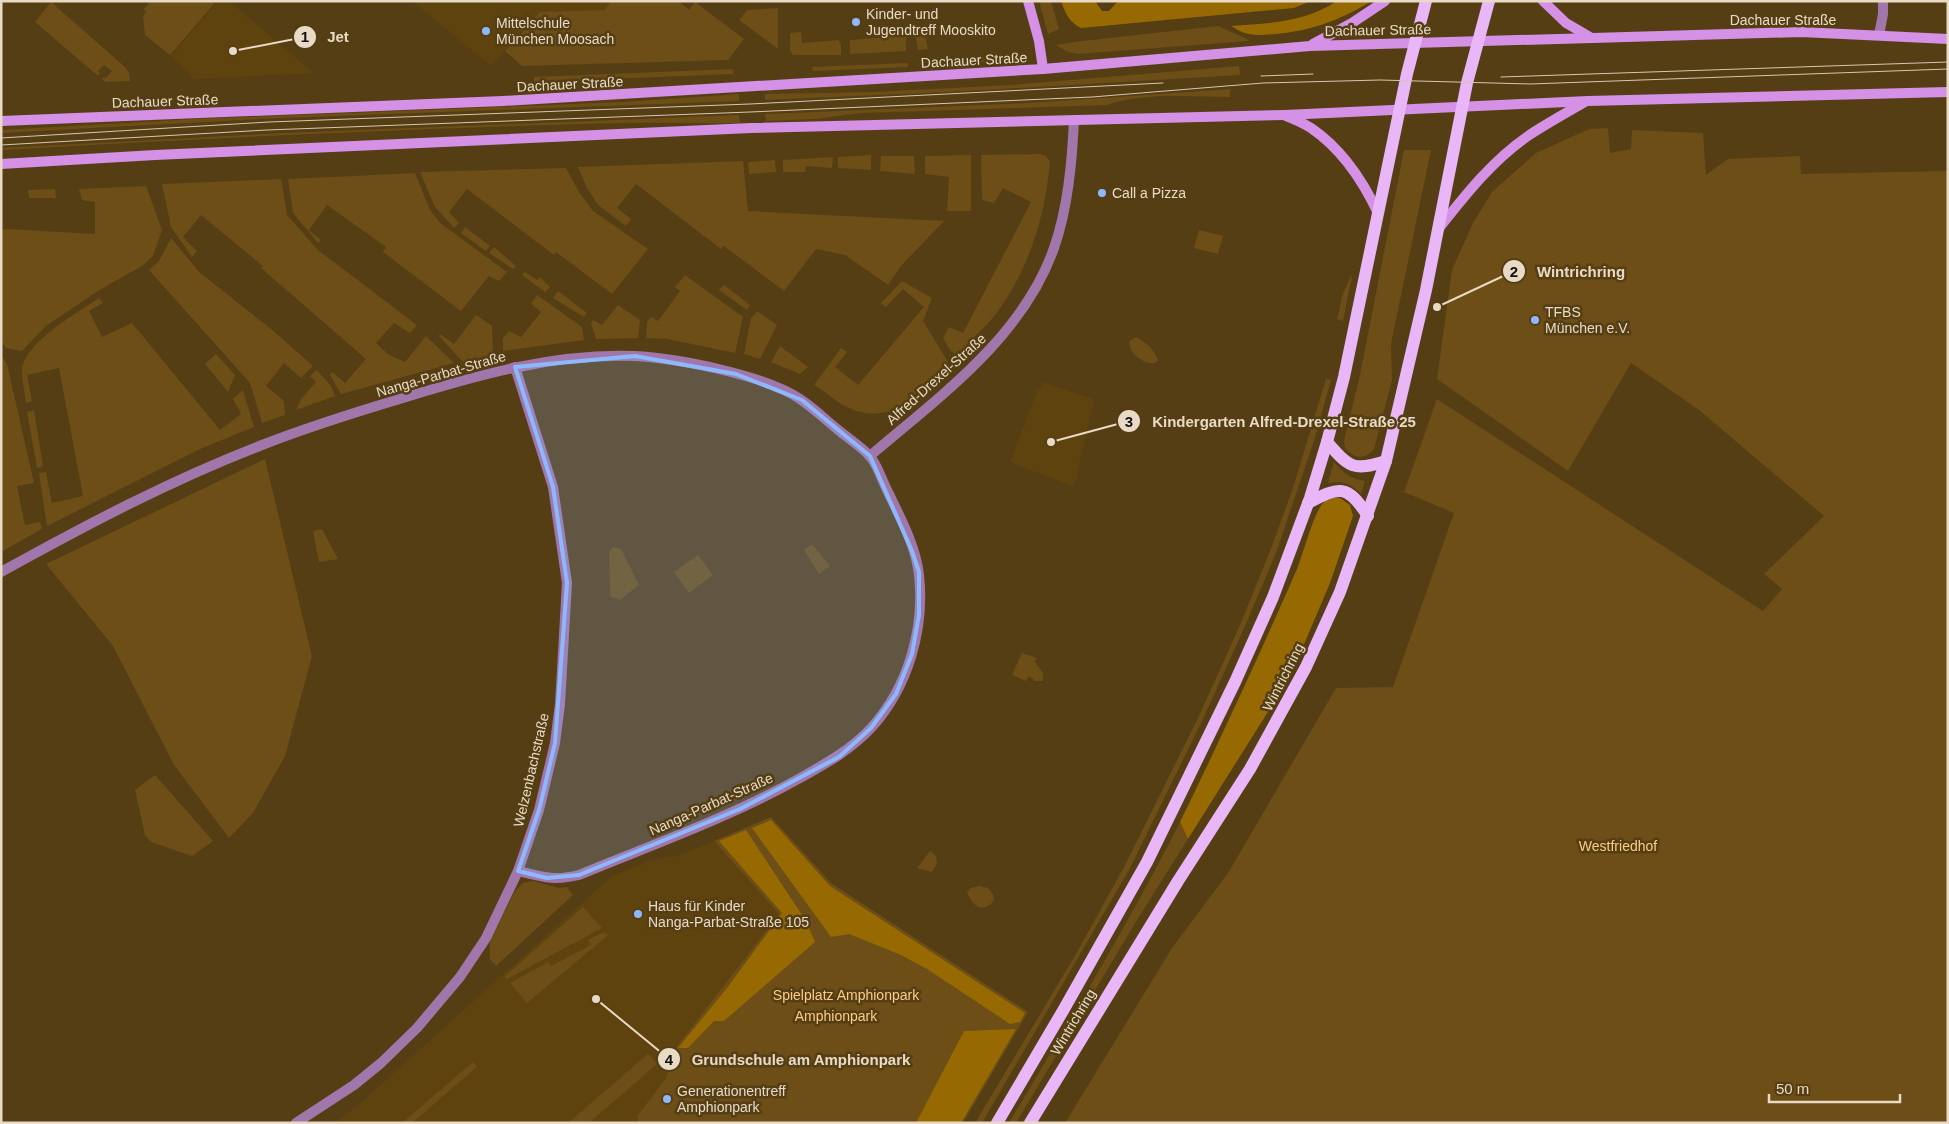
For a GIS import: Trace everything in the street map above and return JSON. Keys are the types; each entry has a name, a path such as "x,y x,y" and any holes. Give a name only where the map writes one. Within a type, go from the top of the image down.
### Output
{"main road":[{"path":"1028,1 1039,42 1043,69"},
{"path":"1310,46 1352,23 1385,1"},
{"name":"Wintrichring","path":"997,1123 1147,862 1235,682 1273,597 1308,503 1344,378 1414,43 1426,1"},
{"name":"Wintrichring","path":"1030,1123 1178,880 1250,769 1306,667 1336,600 1368,516 1386,461 1412,353 1462,106 1477,41 1489,1"},
{"path":"1542,1 1566,23 1591,38"},
{"name":"Dachauer Straße","path":"1,121 503,101 1043,69 1310,46 1783,33 1948,39"},
{"path":"1,164 165,154 728,129 1285,115 1588,100 1948,92"},
{"path":"1437,229 1472,188 1505,155 1528,136 1588,100"},
{"path":"1285,115 1310,127 1343,156 1363,183 1378,213"},
{"path":"1327,442 1350,464 1358,467 1386,461"},
{"path":"1308,503 1336,490 1345,491 1352,495 1368,516"}],"street":[{"path":"1879,35 1883,14 1883,1"},
{"name":"Alfred-Drexel-Straße","path":"870,456 986,354 1013,323 1054,249 1063,219 1073,146 1074,120"},
{"name":"Nanga-Parbat-Straße","path":"1,572 134,501 207,467 264,444 344,416 474,376 515,367 593,357 635,356 688,363 736,374 772,385 797,397 870,456 904,525 919,572 919,615 912,654 896,694 871,728 839,757 740,809 579,875 562,879 547,878 518,871"},
{"name":"Welzenbachstraße","path":"296,1123 354,1085 381,1063 418,1028 460,977 486,938 518,871 539,810 555,742 560,704 567,583 553,487 515,367"}],"highlighted area":[{"path":"635,356 736,374 802,400 870,456 912,551 919,572 919,615 912,654 896,694 871,728 839,757 740,809 579,875 547,878 518,871 539,810 555,743 567,583 553,487 515,367"}],"shaded area":[{"path":"218,1 229,1 314,73 194,79 171,56"},
{"name":"Mittelschule München Moosach","path":"412,1 612,1 605,10 540,12 491,66"},
{"path":"1061,1 1095,1 1102,11 1109,11 1118,1 1311,1 1294,8 1081,28 1068,17"},
{"path":"1337,1 1370,2 1325,24 1289,33 1253,35 1241,32 1231,26 1273,23 1299,18 1312,14"},
{"path":"1043,382 1094,399 1074,487 1010,462 1038,389 1041,390"},
{"path":"1340,498 1350,505 1353,516 1330,583 1305,642 1271,707 1188,839 1180,822 1283,601 1297,569 1316,514 1324,502"},
{"path":"771,820 830,886 1025,1013 1020,1022 1010,1024 927,969 901,955 849,934 831,937 752,828"},
{"path":"746,830 806,921 815,942 724,1021 714,1021 688,1048 678,1048 727,988 782,913 719,841"},
{"path":"714,841 779,914 674,1050 666,1078 638,1115 638,1123 334,1123 357,1106 611,877 649,861 676,856"},
{"path":"1016,1029 961,1123 916,1123 964,1031"}],"green space":[{"path":"151,1 211,1 214,4 170,55 145,35 143,16 146,12 144,9"},
{"path":"612,1 679,1 689,10 695,2 744,39 728,60 522,66 505,51 540,12 604,10"},
{"path":"1039,1 1051,1 1059,29 1048,34"},
{"path":"51,2 125,67 129,73 130,81 106,82 102,79 106,78 112,71 104,65 98,71 100,73 98,76 35,22"},
{"path":"778,8 778,49 739,20 747,10"},
{"path":"1218,26 1249,41 1077,54 1066,51 1056,45 1082,41"},
{"path":"924,31 928,49 918,50 915,32"},
{"path":"801,32 802,43 839,40 841,55 793,55 790,51 790,33"},
{"path":"901,33 906,33 906,51 850,54 850,40 901,36"},
{"path":"1013,55 1000,61 931,65 928,61"},
{"path":"908,63 908,67 813,71 812,67"},
{"path":"1239,66 1240,75 950,92 765,100 765,94 873,92 1011,85"},
{"path":"733,69 733,74 534,82 534,77"},
{"path":"1230,89 1230,97 1136,98 1107,105 861,113 816,119 766,121 765,114 1030,103"},
{"path":"739,94 739,101 259,119 1,133 1,130 195,119 623,102"},
{"path":"739,115 740,123 623,123 468,128 1,150 1,148 284,133"},
{"name":"Westfriedhof","path":"1608,128 1610,153 1631,149 1632,130 1703,133 1706,175 1728,159 1800,156 1801,174 1948,171 1948,1123 1065,1123 1172,948 1228,873 1336,688 1393,687 1454,513 1404,492 1437,399 1763,611 1782,589 1764,574 1824,516 1699,410 1631,363 1568,471 1437,379 1452,270 1473,223 1492,192 1536,153 1589,129"},
{"path":"1404,150 1431,150 1391,344 1392,380 1374,449 1367,455 1359,457 1345,448 1344,440 1360,375"},
{"path":"1040,154 1046,156 1050,162 1044,202 1034,242 1008,297 996,314 956,355 950,350 943,338 949,327 963,333 1031,202 1003,188 994,203 982,200 981,155"},
{"path":"871,155 871,170 838,168 838,157"},
{"path":"971,155 971,211 947,211 949,177 925,174 925,156"},
{"path":"881,156 914,156 915,174 880,171"},
{"path":"833,157 832,168 806,166 805,172 783,172 783,160"},
{"path":"775,160 776,172 749,174 748,162"},
{"path":"743,161 748,211 944,221 900,267 888,285 845,255 816,249 784,291 724,246 721,249 636,184 617,208 631,219 626,226 598,205 587,188 578,167"},
{"path":"566,168 579,192 593,211 648,249 612,294 556,252 554,255 467,189 449,212 459,223 454,228 435,207 420,172"},
{"path":"415,173 430,210 440,223 507,272 499,281 489,276 461,311 383,252 386,247 327,205 309,230 321,240 318,243 293,213 288,179"},
{"path":"281,179 287,215 318,250 417,325 410,333 394,323 376,343 389,355 405,362 426,336 454,363 341,394 330,375 332,372 345,383 366,359 261,268 263,266 201,215 183,237 197,251 192,257 171,227 162,184"},
{"path":"146,186 162,230 153,256 142,266 101,289 46,326 22,351 6,348 1,340 1,230 95,234 95,202 82,200 79,189"},
{"path":"55,189 56,198 29,198 28,190"},
{"path":"465,227 490,246 486,251 461,233"},
{"path":"1199,230 1223,236 1218,254 1194,248"},
{"path":"171,238 199,272 270,328 313,366 301,378 284,363 266,386 284,401 285,415 262,423 250,383 149,270 159,261"},
{"path":"494,247 516,266 513,269 489,253"},
{"path":"525,272 537,280 540,277 550,287 545,292 522,275"},
{"path":"685,275 743,317 735,353 667,339 646,338 647,322 651,317 658,321 680,291 675,287"},
{"path":"1351,276 1343,321 1337,319 1343,293"},
{"path":"902,281 932,298 923,321 948,362 913,396 902,405 889,411 876,414 861,412 843,405 814,385 841,348 847,352 835,367 858,385 924,307 903,289 886,307 881,303"},
{"path":"724,285 750,305 747,310 719,290"},
{"path":"558,291 587,313 584,317 553,298"},
{"path":"537,295 582,327 584,340 503,351 503,338 509,331 521,337 541,312 531,304"},
{"path":"99,298 103,303 89,311 102,337 132,323 220,430 241,414 233,399 243,390 254,427 200,449 47,526 39,473 46,472 52,503 83,496 59,368 27,375 32,401 26,403 22,368 33,348 54,328"},
{"path":"618,305 640,320 638,338 596,339 591,323 593,320 602,325"},
{"path":"757,311 777,325 760,359 744,354 751,318"},
{"path":"476,315 492,326 493,354 463,362 439,336 440,334 454,344"},
{"path":"1136,337 1152,349 1158,360 1155,363 1142,360 1131,350 1129,341"},
{"path":"780,346 808,367 800,374 771,362"},
{"path":"216,354 235,375 228,392 205,364"},
{"path":"1,355 7,364 34,483 17,486 25,525 40,522 42,529 1,552"},
{"path":"317,370 331,386 335,396 296,410 301,399 316,382 310,376"},
{"path":"1326,379 1331,380 1314,441 1276,553 1203,719 1129,870 982,1123 975,1123 1076,954 1124,867 1198,718 1240,625 1270,551 1293,488"},
{"path":"34,410 43,466 37,468 27,412"},
{"path":"265,459 312,656 285,756 253,813 229,838 174,765 113,646 46,564"},
{"path":"1334,462 1348,475 1365,481 1361,494 1354,487 1346,484 1338,482 1328,483"},
{"path":"322,529 338,559 319,562 313,531"},
{"path":"812,544 830,566 819,574 804,550"},
{"path":"613,547 621,549 639,585 620,600 611,597 610,591 609,552"},
{"path":"698,555 713,575 689,593 674,572"},
{"path":"1022,653 1037,658 1035,662 1043,673 1043,681 1035,681 1029,676 1026,681 1012,675"},
{"path":"155,775 213,841 192,856 151,842 145,835 135,790"},
{"name":"Amphionpark","path":"771,817 831,883 1028,1012 963,1123 638,1123 638,1115 666,1078 674,1050 779,914 714,841"},
{"path":"1180,822 1188,839 1137,920 1016,1123 1009,1123 1119,936"},
{"path":"930,851 936,856 937,863 932,872 917,868"},
{"path":"533,881 559,888 567,887 573,895 496,966 490,959 490,941 515,891 523,883"},
{"path":"979,886 988,888 993,894 994,900 982,908 972,902 967,892 971,888"},
{"path":"583,907 602,928 507,979 504,977"},
{"path":"604,932 608,935 527,1003 510,983 548,962 551,966 591,945 588,940"},
{"path":"648,1054 657,1064 589,1123 568,1123"},
{"path":"473,1062 477,1067 413,1122 402,1123"}],"tram line":[{"path":"1501,77 1948,62"},
{"path":"1,145 267,130 1092,97 1263,83 1380,80 1530,84 1948,69"},
{"path":"1261,76 1313,74"},
{"path":"1,138 269,122 750,104 1163,83"}],"place":[{"name":"Kinder- und Jugendtreff Mooskito","path":"856,22"},
{"name":"Mittelschule München Moosach","path":"486,31"},
{"name":"Jet","path":"233,51"},
{"name":"Call a Pizza","path":"1102,193"},
{"name":"Wintrichring","path":"1437,307"},
{"name":"TFBS München e.V.","path":"1535,320"},
{"name":"Kindergarten Alfred-Drexel-Straße 25","path":"1051,442"},
{"name":"Haus für Kinder Nanga-Parbat-Straße 105","path":"638,914"},
{"name":"Grundschule am Amphionpark","path":"596,999"},
{"name":"Generationentreff Amphionpark","path":"667,1099"}],"park label":[{"name":"Spielplatz Amphionpark","path":"846,995"}]}
